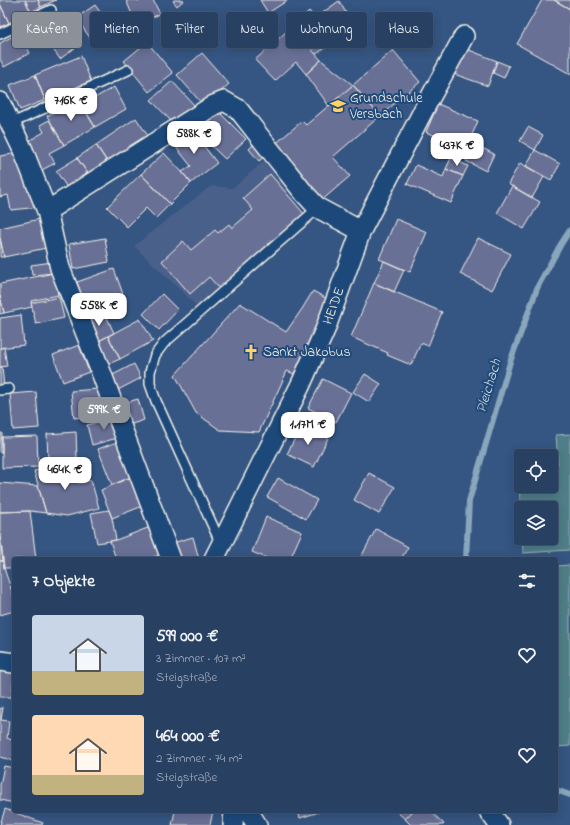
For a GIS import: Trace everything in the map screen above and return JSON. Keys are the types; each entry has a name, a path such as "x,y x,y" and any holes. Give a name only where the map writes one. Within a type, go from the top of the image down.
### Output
{"street":[{"name":"HEIDE","path":"217,552 301,384 325,330 361,231 424,109 464,36"},
{"path":"48,211 214,105 224,101 238,109 304,193 318,208 361,231"},
{"path":"0,105 23,150 48,211 60,268 101,372 170,557"},
{"path":"0,661 12,663"},
{"path":"233,825 234,813"},
{"path":"249,813 257,825"},
{"path":"490,813 499,825"}],"lane":[{"path":"0,34 51,10"},
{"path":"10,124 128,70"},
{"name":"HEIDE","path":"217,552 156,401 150,384 150,372 155,355 164,343 318,208"}],"shaded area":[{"path":"264,161 305,215 199,308 134,246 211,186 233,188"}],"green space":[{"path":"570,434 570,550 523,553 522,545 558,545 558,501 520,501 520,493 558,493 558,449 556,435"},
{"path":"570,565 570,746 558,747 558,566"}],"building":[{"path":"0,0 25,0 31,12 12,12 12,22 9,23 0,4"},
{"path":"25,0 38,0 41,7 31,12"},
{"path":"38,0 56,0 41,7"},
{"path":"126,0 153,0 160,14 153,17 153,12 131,12"},
{"path":"184,0 177,6 173,1"},
{"path":"260,0 288,0 270,12 267,12"},
{"path":"542,0 554,0 570,9 570,74 517,44"},
{"path":"554,0 570,0 570,9"},
{"path":"339,1 346,12 323,12"},
{"path":"0,4 9,23 0,27"},
{"path":"95,5 100,12 90,12 90,38 82,26 82,14"},
{"path":"286,32 286,48 314,48 312,50 321,60 306,74 296,62 275,81 255,60 268,48 278,48 278,39"},
{"path":"12,37 12,48 27,48 30,53 4,67 0,59 0,43"},
{"path":"52,48 75,48 60,59"},
{"path":"140,48 152,48 173,73 149,92 124,61"},
{"path":"314,48 325,48 316,54 312,50"},
{"path":"464,48 497,61 488,86 454,74"},
{"path":"393,50 420,82 380,116 353,85"},
{"path":"202,53 229,84 204,106 177,75"},
{"path":"81,56 91,81 45,100 35,75"},
{"path":"321,60 353,85 329,106 306,74"},
{"path":"497,61 509,66 504,78 493,73"},
{"path":"35,75 45,100 20,110 10,85"},
{"path":"172,81 195,106 174,124 151,100"},
{"path":"353,85 380,116 333,157 350,176 320,202 273,146 302,121 306,125"},
{"path":"114,87 126,109 95,127 82,105"},
{"path":"78,99 95,127 64,145 47,116"},
{"path":"438,104 478,121 466,149 426,132"},
{"path":"218,111 246,139 225,159 197,132"},
{"path":"136,118 150,139 110,166 96,145"},
{"path":"49,120 64,145 49,153 55,163 42,170 27,142 44,132 40,125"},
{"path":"528,127 543,135 535,150 520,141"},
{"path":"190,128 217,163 191,183 182,172 191,166 172,142"},
{"path":"255,143 266,155 259,161 249,149"},
{"path":"474,144 494,154 486,171 466,161"},
{"path":"96,145 110,166 91,178 77,158"},
{"path":"535,150 560,164 551,180 526,166"},
{"path":"19,153 39,207 11,210 8,195 0,197 0,156"},
{"path":"164,153 191,183 170,204 141,174"},
{"path":"77,158 91,178 70,192 56,171"},
{"path":"451,158 468,166 463,176 446,169"},
{"path":"520,163 544,177 532,198 508,184"},
{"path":"416,165 443,177 446,169 463,176 451,203 407,184"},
{"path":"141,174 170,204 156,218 146,208 127,227 107,207"},
{"path":"270,174 305,215 220,289 209,277 190,294 162,261 183,241 191,250 215,230 218,233 229,224 232,228 253,210 243,198"},
{"path":"512,186 540,202 524,229 497,213"},
{"path":"40,219 46,248 4,257 0,238 0,228"},
{"path":"396,219 427,232 410,272 379,259"},
{"path":"0,238 4,257 0,257"},
{"path":"105,238 109,262 73,269 69,244"},
{"path":"478,238 511,254 492,290 460,274"},
{"path":"384,261 404,270 394,292 374,283"},
{"path":"52,262 54,273 32,275 31,265"},
{"path":"114,269 124,297 86,310 77,282"},
{"path":"54,273 58,295 31,301 32,307 4,313 0,296 0,284"},
{"path":"374,283 442,312 428,346 421,343 411,365 351,337"},
{"name":"Sankt Jakobus","path":"313,291 331,301 320,320 294,374 287,371 259,432 220,430 196,413 175,375 240,303 286,332"},
{"path":"162,294 178,310 159,330 143,314"},
{"path":"0,296 4,313 0,314"},
{"path":"59,297 64,318 36,324 31,303"},
{"path":"104,311 114,333 93,344 84,319"},
{"path":"21,315 24,345 0,348 0,318"},
{"path":"140,319 153,341 120,359 108,336"},
{"path":"108,336 120,359 104,366 93,344"},
{"path":"79,345 89,372 63,382 53,355"},
{"path":"4,347 7,366 0,367 0,348"},
{"path":"134,364 141,378 114,392 107,378"},
{"path":"0,367 2,367 4,387 0,387"},
{"path":"365,374 381,384 369,402 353,392"},
{"path":"323,379 351,393 336,422 308,408"},
{"path":"99,389 102,415 74,418 71,391"},
{"path":"36,392 39,428 13,430 10,394"},
{"path":"138,399 144,420 126,426 120,404"},
{"path":"306,415 324,424 319,434 301,426"},
{"path":"115,417 121,437 92,445 87,425"},
{"path":"301,426 328,438 314,467 287,454"},
{"path":"76,432 77,459 48,461 47,434"},
{"path":"0,433 2,433 2,453 0,453"},
{"path":"37,436 38,467 2,468 2,437"},
{"path":"117,442 131,477 112,485 98,449"},
{"path":"76,464 78,483 91,480 99,508 67,516 46,513 34,471"},
{"path":"369,473 395,487 379,514 354,500"},
{"path":"131,477 143,506 112,518 101,490"},
{"path":"278,478 317,500 306,519 267,497"},
{"path":"0,483 38,486 46,513 30,511 0,512"},
{"path":"109,510 116,540 97,543 91,513"},
{"path":"30,511 36,557 12,557 12,568 4,568 0,533 0,512"},
{"path":"266,517 302,532 291,557 264,557 252,552"},
{"path":"153,526 161,554 154,557 115,557 110,541"},
{"path":"376,529 408,547 402,557 361,557"},
{"path":"193,537 198,557 172,557 169,544"},
{"path":"0,538 3,561 0,561"},
{"path":"0,561 3,561 12,592 12,612 0,615"},
{"path":"0,665 12,671 12,697 0,697"},
{"path":"0,708 3,708 1,720 9,721 7,738 12,740 12,760 0,757"},
{"path":"4,766 12,768 12,803 0,800 0,785"},
{"path":"5,809 12,812 12,813 43,823 42,825 0,825"},
{"path":"175,813 213,813 210,825 172,825"},
{"path":"299,813 316,813 300,818"},
{"path":"398,813 411,813 405,819"},
{"path":"411,813 432,813 444,824 411,825 405,819"}],"waterway":[{"name":"Pleichach","path":"466,557 469,501 510,362 538,286 570,230"},
{"name":"Pleichach","path":"558,791 570,795"}],"place":[{"name":"Grundschule Versbach","path":"338,106"},
{"name":"Sankt Jakobus","path":"251,352"}]}
